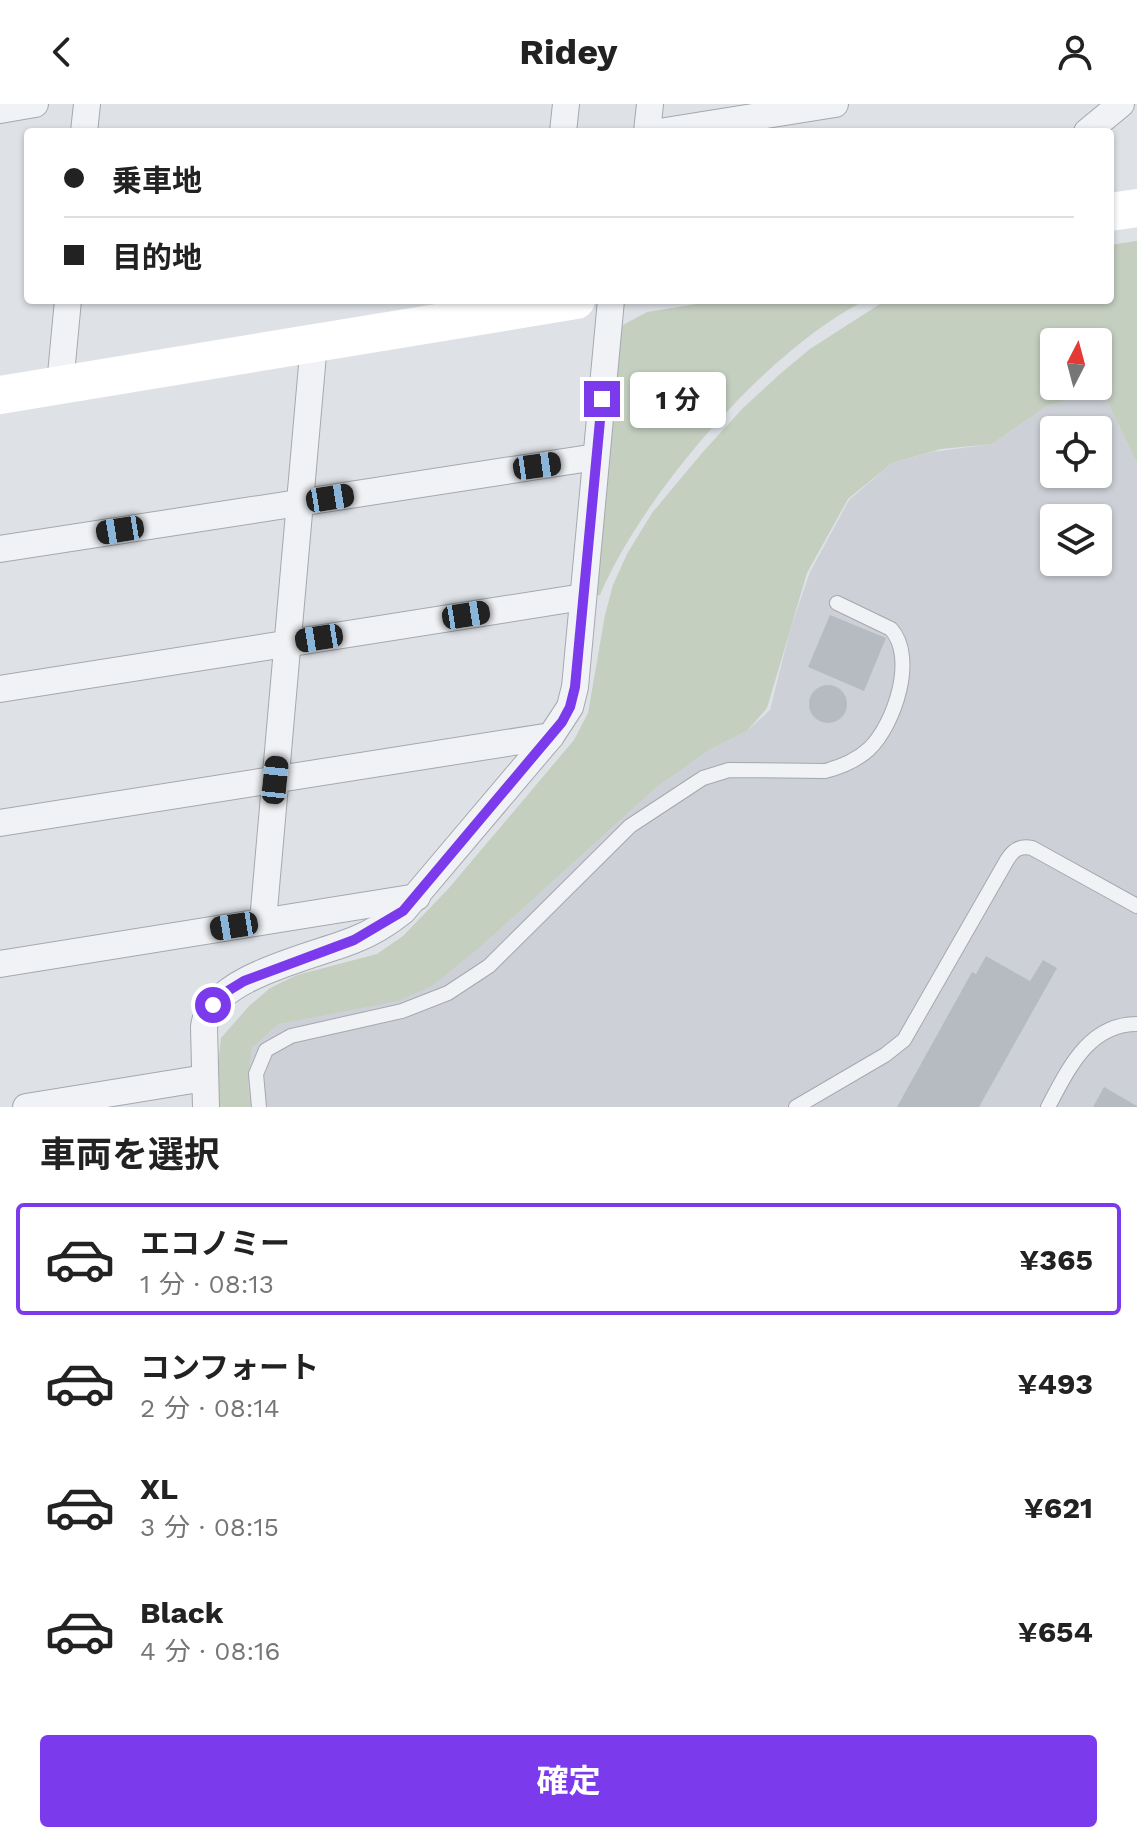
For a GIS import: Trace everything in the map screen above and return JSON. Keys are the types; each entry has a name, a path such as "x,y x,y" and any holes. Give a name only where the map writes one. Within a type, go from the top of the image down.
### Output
{"street":[{"path":"0,110 35,104"},
{"path":"84,128 87,104"},
{"path":"563,128 566,104"},
{"path":"647,128 650,104"},
{"path":"684,128 835,104"},
{"path":"1092,128 1121,104"},
{"path":"1114,211 1137,208"},
{"path":"60,385 68,304"},
{"path":"0,395 552,304"},
{"path":"206,1107 205,1019 208,1011 226,992 244,981 370,933 396,917 417,897 566,715 573,700 611,304"},
{"path":"263,921 314,343"},
{"path":"0,549 596,457"},
{"path":"0,689 583,597"},
{"path":"0,823 551,736"},
{"path":"0,964 417,897"},
{"path":"26,1107 205,1078"}],"lane":[{"path":"259,1107 256,1074 266,1050 291,1036 402,1011 448,993 489,966 630,826 703,778 729,770 825,771 840,767 867,750 879,738 891,717 899,690 902,651 891,629 837,603"},
{"path":"796,1107 885,1055 904,1040 1007,860 1017,849 1025,846 1032,848 1137,906"},
{"path":"1048,1107 1080,1052 1100,1034 1126,1024 1137,1024"}],"shaded area":[{"path":"1067,400 1105,400 1137,463 1137,1107 251,1107 248,1083 252,1048 279,1024 338,1011 486,942 657,787 711,749 747,731 770,710 790,630 810,572 849,500 892,463 932,452 992,444 1047,406"}],"green space":[{"path":"1137,241 1137,463 1105,400 1112,400 1112,328 1040,328 1040,400 1067,400 1047,406 992,444 941,449 892,463 848,499 807,573 767,708 747,731 711,749 657,787 486,942 432,986 398,1001 279,1024 252,1048 248,1083 251,1107 219,1107 221,1038 249,1006 270,988 297,975 377,954 403,936 449,888 574,740 588,713 605,615 613,585 627,554 652,513 702,453 743,408 810,349 880,304 1114,304 1114,244"},
{"path":"697,304 859,304 789,353 712,428 646,513 600,595 594,596 620,332 623,325 647,312"}],"building":[{"path":"830,615 886,638 864,691 808,667"},
{"path":"828,685 842,690 847,704 842,718 828,723 814,718 809,704 814,690"},
{"path":"986,956 1030,981 1043,960 1057,968 979,1107 897,1107 972,972 976,974"},
{"path":"1104,1087 1137,1106 1137,1107 1093,1107"}],"route":[{"path":"213,1005 244,981 370,933 403,911 562,722 573,700 575,687 602,399"}]}
